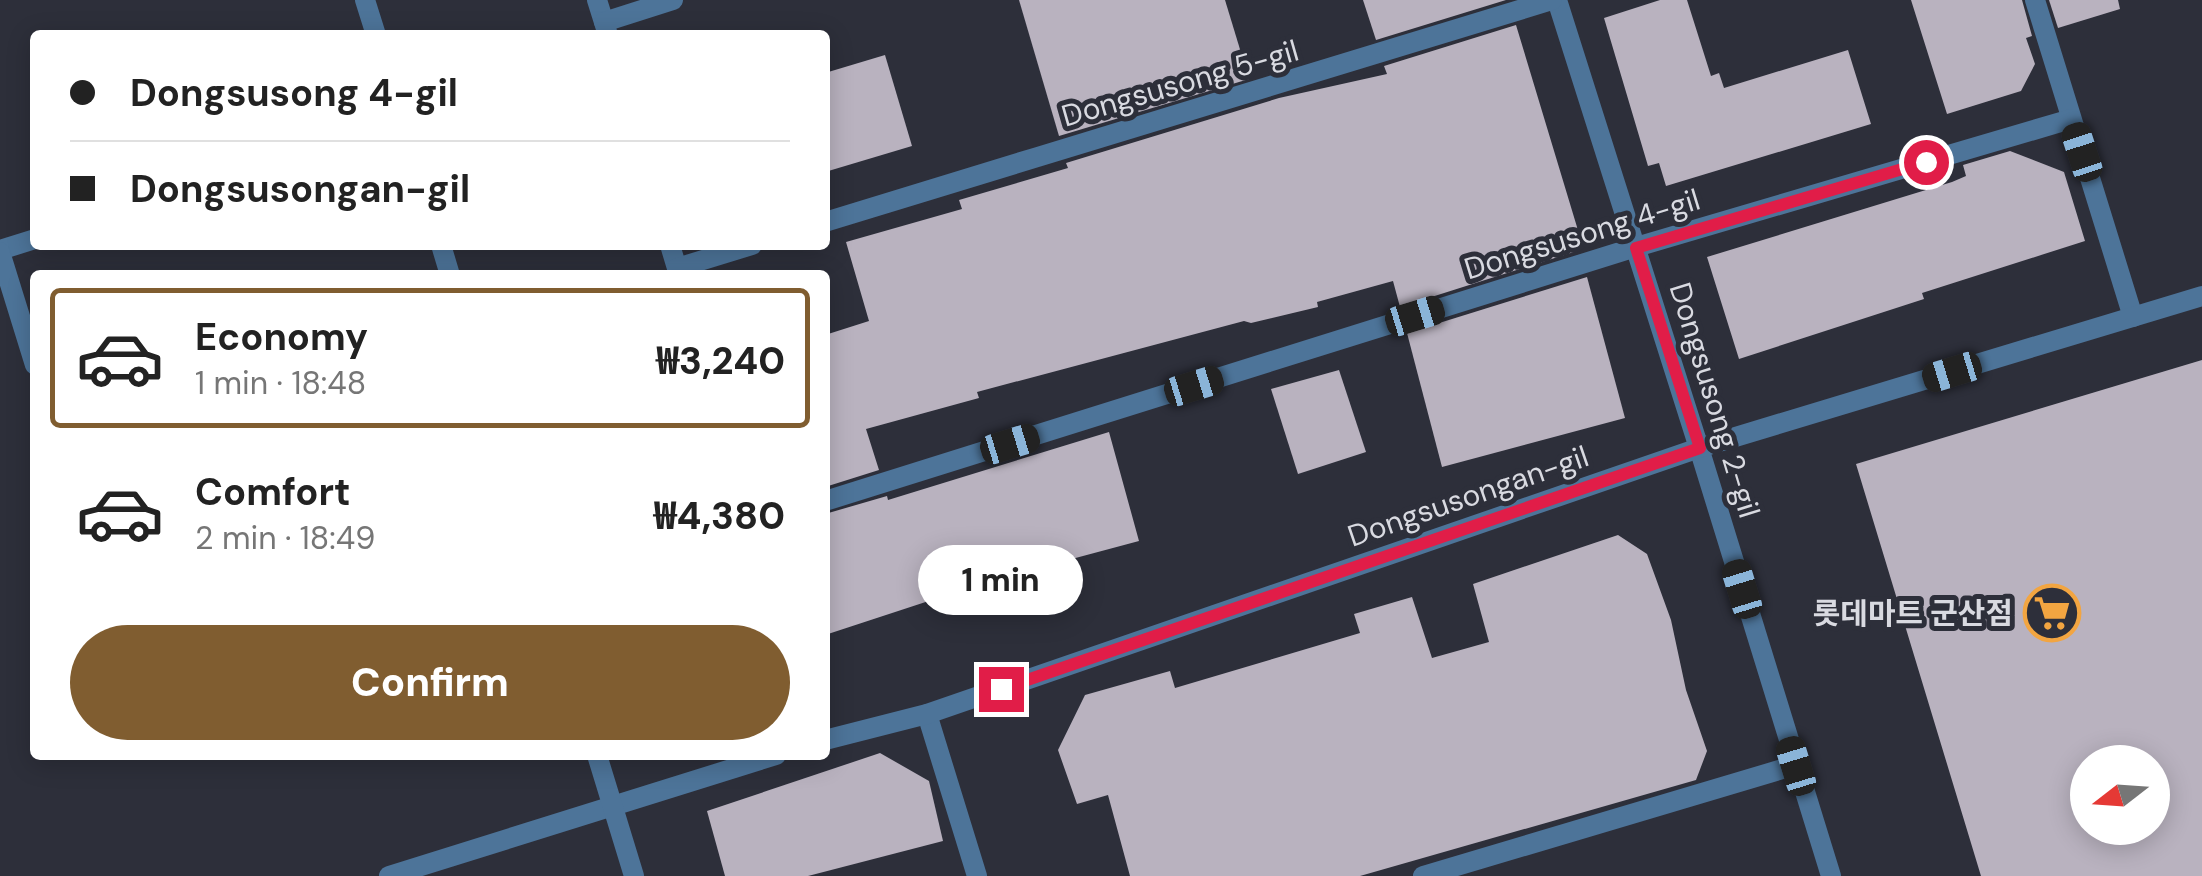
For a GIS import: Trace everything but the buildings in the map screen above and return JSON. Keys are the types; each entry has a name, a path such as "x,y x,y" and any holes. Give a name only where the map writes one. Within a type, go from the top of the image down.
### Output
{"street":[{"path":"365,0 374,30"},
{"path":"598,0 606,28 673,0"},
{"name":"Dongsusong 5-gil","path":"830,220 1554,0"},
{"name":"Dongsusong 2-gil","path":"1554,0 1700,448 1831,876"},
{"path":"2034,0 2133,317"},
{"name":"Dongsusong 4-gil","path":"830,499 1636,248 2071,119"},
{"path":"30,241 0,251 30,349"},
{"path":"683,270 738,250"},
{"name":"Dongsusongan-gil","path":"830,739 927,714 1700,448 2202,296"},
{"path":"927,714 977,876"},
{"path":"599,760 634,876"},
{"path":"389,876 761,760"},
{"path":"1422,876 1796,766"}],"place":[{"name":"롯데마트 군산점","path":"2052,613"}],"route":[{"path":"1001,689 1700,448 1636,248 1926,162"}]}
